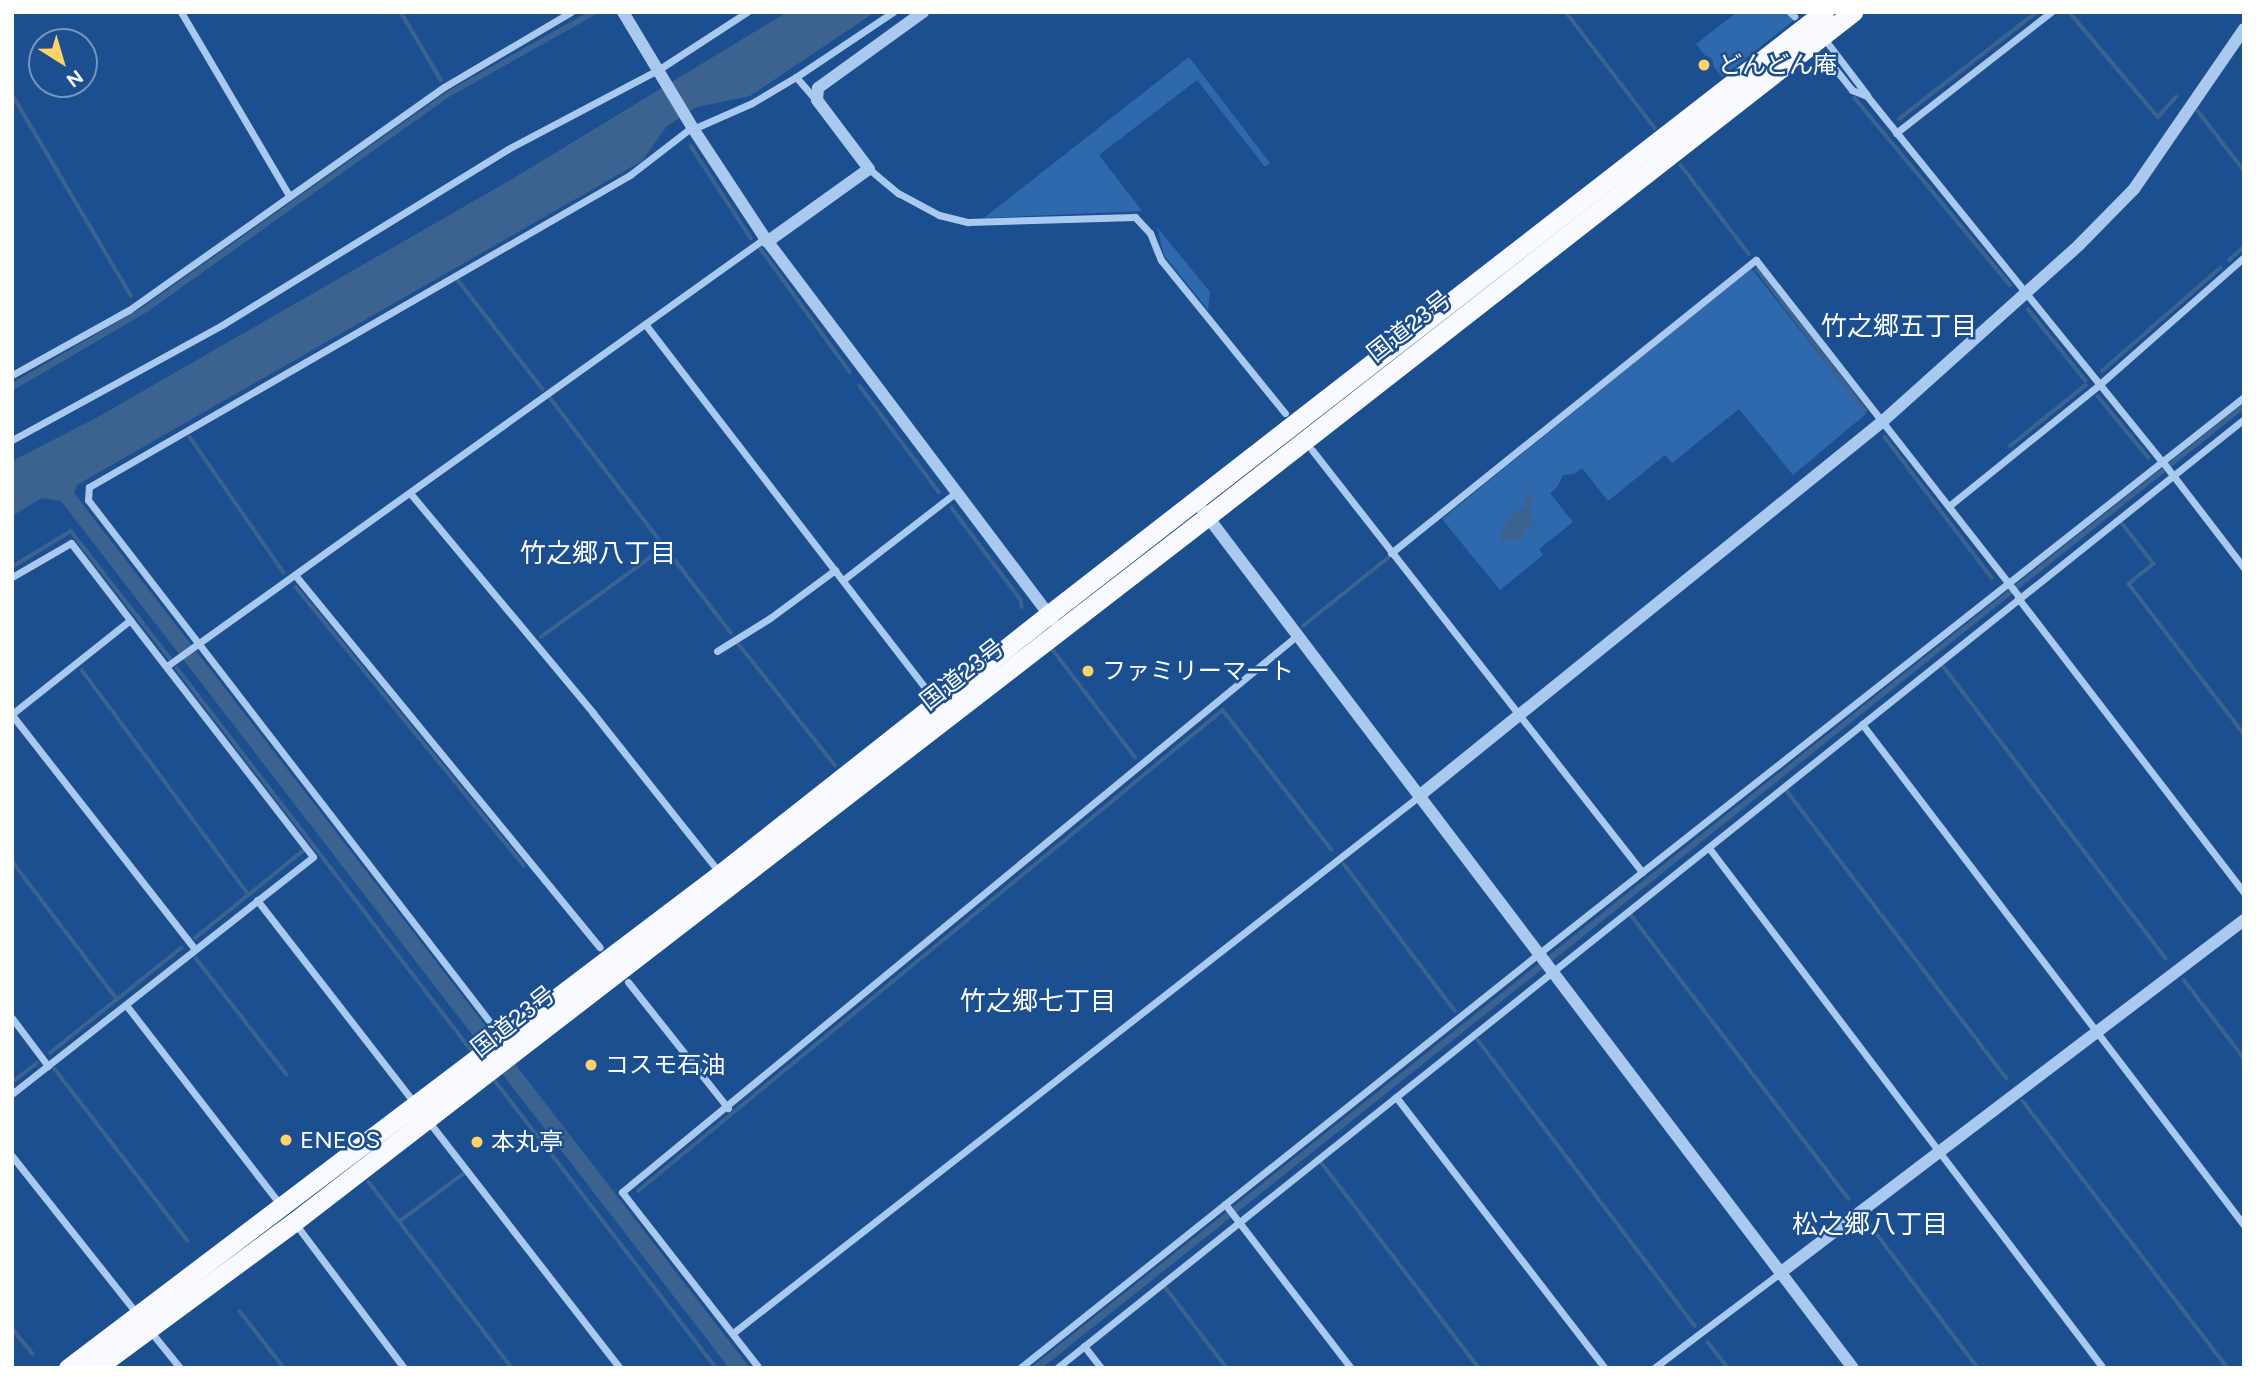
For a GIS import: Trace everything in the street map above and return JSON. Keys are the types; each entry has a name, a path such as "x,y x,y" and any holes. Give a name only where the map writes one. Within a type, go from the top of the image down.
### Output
{"highway":[{"name":"国道23号","path":"505,1045 1054,622 1195,500 1824,12"},
{"name":"国道23号","path":"68,1368 143,1322 288,1214 479,1068 937,704 1208,516 1823,45 1853,12"},
{"name":"国道23号","path":"96,1368 143,1322"},
{"path":"51,1368 143,1322"},
{"path":"110,1368 143,1322"}],"street":[{"path":"181,12 289,195"},
{"path":"12,375 129,310 444,88 570,12"},
{"path":"623,12 691,125 766,240 1054,622"},
{"path":"12,440 222,325 508,149 661,75 747,12"},
{"path":"505,1045 88,500 89,487 629,176 691,125 752,103 893,12"},
{"path":"817,100 817,88 824,82 923,12"},
{"path":"1896,133 2051,12"},
{"path":"733,1333 1419,796 1883,421 2087,237 2134,188 2244,29"},
{"path":"1823,45 1852,90 1867,96"},
{"path":"1823,45 2162,461 2244,568"},
{"path":"796,77 817,100 869,169 898,194 939,215 968,222 1135,216 1150,233 1161,260 1285,413"},
{"path":"167,666 645,324 869,169"},
{"path":"1949,506 2100,384 2244,257"},
{"path":"1391,553 1756,260 1949,506 2244,892"},
{"path":"645,324 937,704"},
{"path":"1020,1368 1536,955 2244,397"},
{"path":"1057,1368 2244,419"},
{"path":"1312,450 1642,872"},
{"path":"410,493 593,713 720,874"},
{"path":"843,580 955,493"},
{"path":"1195,500 1299,634 1536,955 1853,1368"},
{"path":"12,577 71,543 313,857 194,948 12,1094"},
{"path":"717,651 835,570"},
{"path":"295,575 600,947"},
{"path":"130,620 12,715 194,948"},
{"path":"759,1368 622,1192 729,1108 1299,634"},
{"path":"1862,724 2244,1225"},
{"path":"1709,848 2103,1368"},
{"path":"257,900 620,1368"},
{"path":"1654,1368 2244,920"},
{"path":"628,982 729,1108"},
{"path":"125,1005 404,1368"},
{"path":"12,1018 48,1066"},
{"path":"1396,1097 1605,1368"},
{"path":"12,1156 180,1368"},
{"path":"1225,1203 1351,1368"},
{"path":"1084,1346 1101,1368"}],"shaded area":[{"path":"588,12 600,12 449,97 147,312 12,391 12,383 140,309 448,91"},
{"path":"787,12 875,12 750,96 697,107 667,126 642,161 77,485 74,493 750,1368 729,1368 61,501 42,498 12,516 12,461 96,418 512,179"},
{"path":"1737,12 1787,12 1793,21 1722,77 1696,44"},
{"path":"1189,57 1270,163 1265,167 1197,80 1099,155 1142,211 984,218"},
{"path":"1157,227 1210,292 1208,310 1164,255"},
{"path":"1751,268 1866,414 1793,475 1739,409 1672,463 1665,455 1608,501 1582,468 1574,474 1563,475 1558,486 1550,493 1573,522 1539,549 1543,555 1500,590 1442,519"},
{"path":"2244,403 2244,409 1042,1368 1030,1368"},
{"path":"1531,492 1533,498 1530,514 1536,526 1525,528 1524,537 1519,540 1501,541 1498,530 1501,533 1511,516 1522,507 1525,509 1526,495"}],"waterway":[{"path":"401,12 441,80"},
{"path":"1566,12 1655,128"},
{"path":"1899,119 2037,12"},
{"path":"2071,14 2158,117 2176,97"},
{"path":"12,94 131,295"},
{"path":"1855,98 2010,285"},
{"path":"2198,111 2244,170"},
{"path":"691,146 751,238"},
{"path":"1681,165 1749,254"},
{"path":"2229,260 2243,248"},
{"path":"761,249 850,372"},
{"path":"2102,371 2220,268"},
{"path":"1757,269 1865,410"},
{"path":"458,280 543,389"},
{"path":"2028,309 2086,381"},
{"path":"2010,446 2086,385"},
{"path":"860,386 939,492"},
{"path":"2098,396 2149,458"},
{"path":"551,399 731,633"},
{"path":"190,437 284,573"},
{"path":"1885,437 1992,578"},
{"path":"952,508 1021,600 1022,607"},
{"path":"2122,523 2154,564 2129,584 2244,734"},
{"path":"12,567 71,531 170,658"},
{"path":"541,637 665,547"},
{"path":"1303,626 1388,558"},
{"path":"296,587 524,866"},
{"path":"738,643 835,765"},
{"path":"1053,650 1135,757"},
{"path":"1944,667 2166,958"},
{"path":"177,668 473,1053"},
{"path":"82,670 249,895"},
{"path":"638,1191 1223,710 1332,850"},
{"path":"1787,791 2007,1079"},
{"path":"195,938 303,851"},
{"path":"12,861 117,999"},
{"path":"1344,864 1455,1011"},
{"path":"1631,915 1849,1199"},
{"path":"50,1053 181,948"},
{"path":"196,958 287,1075"},
{"path":"2184,980 2244,1058"},
{"path":"1478,1040 1695,1326"},
{"path":"12,1082 37,1063"},
{"path":"55,1069 188,1241"},
{"path":"493,1078 716,1368"},
{"path":"2023,1101 2228,1368"},
{"path":"1321,1162 1479,1368"},
{"path":"400,1221 463,1174"},
{"path":"369,1182 512,1368"},
{"path":"1867,1221 1978,1368"},
{"path":"1166,1288 1227,1368"},
{"path":"240,1311 284,1368"},
{"path":"12,1328 33,1354"},
{"path":"1708,1342 1728,1368"}],"place":[{"name":"どんどん庵","path":"1704,65"},
{"name":"ファミリーマート","path":"1088,671"},
{"name":"コスモ石油","path":"591,1065"},
{"name":"ENEOS","path":"286,1140"},
{"name":"本丸亭","path":"477,1142"}],"district":[{"name":"竹之郷五丁目","path":"1899,327"},
{"name":"竹之郷八丁目","path":"598,554"},
{"name":"竹之郷七丁目","path":"1038,1002"},
{"name":"松之郷八丁目","path":"1870,1225"}]}
